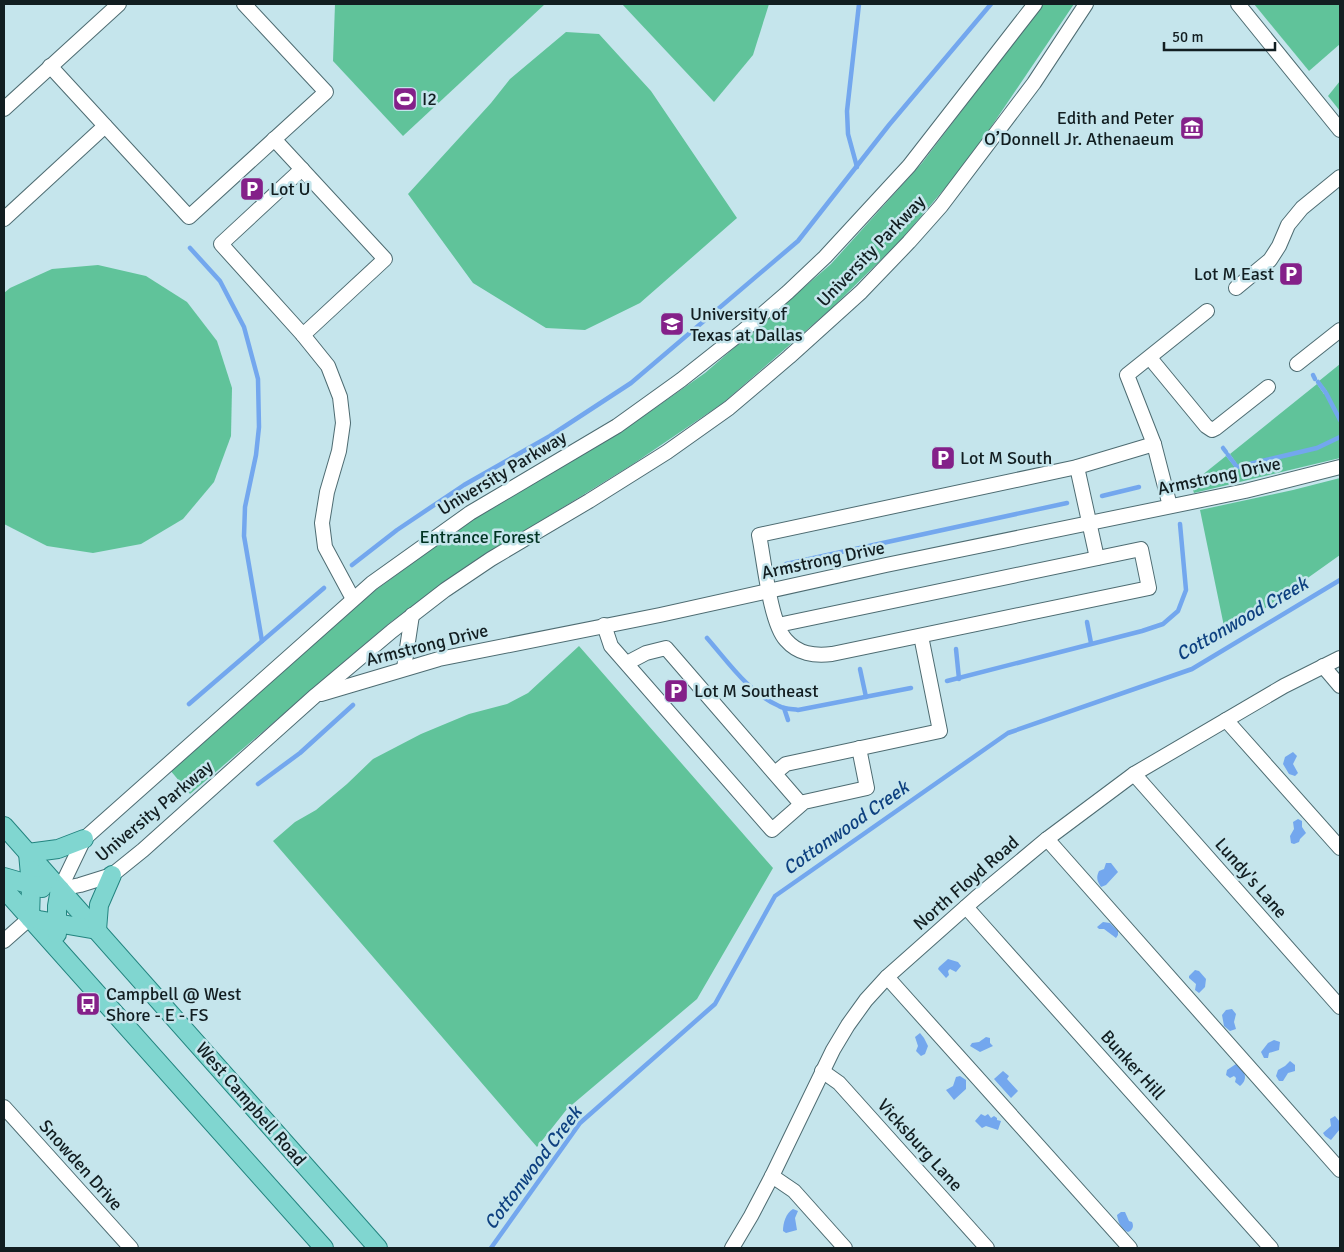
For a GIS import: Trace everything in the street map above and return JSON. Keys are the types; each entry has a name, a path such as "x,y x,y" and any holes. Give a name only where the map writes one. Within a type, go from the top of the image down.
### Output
{"main road":[{"name":"West Campbell Road","path":"4,826 378,1248"},
{"path":"30,918 31,886 28,853 58,849 84,839"},
{"path":"30,918 97,930 99,905 112,875"},
{"path":"4,877 31,886 60,889 57,906 56,947"},
{"path":"4,889 324,1248"}],"street":[{"path":"4,109 119,4"},
{"path":"50,66 189,217 326,92 244,4"},
{"name":"University Parkway","path":"60,889 84,839 372,583 461,519 618,426 681,380 743,331 788,292 825,257 909,166 1035,4"},
{"name":"University Parkway","path":"60,889 112,875 316,695 412,615 491,559 667,452 729,408 789,357 861,292 941,206 1034,83 1086,4"},
{"path":"1238,4 1340,130"},
{"path":"4,219 105,126"},
{"path":"274,139 385,260 303,335"},
{"path":"302,169 221,244 303,335 328,366 340,397 343,423 339,451 327,492 322,522 324,547 353,599"},
{"path":"1236,288 1270,260 1280,246 1288,225 1298,213 1339,181"},
{"path":"1170,506 1154,444 1127,375 1207,311"},
{"path":"1297,364 1340,330"},
{"path":"1150,358 1206,426 1212,430 1268,387"},
{"path":"778,625 1141,549 1149,588 818,656 800,652 785,639 778,625 769,590 759,535 1077,467 1154,444"},
{"path":"1077,467 1097,558"},
{"name":"Armstrong Drive","path":"316,695 404,668 471,652 1089,524 1244,491 1340,467"},
{"path":"404,668 412,615"},
{"path":"604,625 611,646 772,830 804,802 867,788 860,748"},
{"path":"775,773 786,764 940,731 921,636"},
{"path":"627,663 646,653 666,648 802,804"},
{"name":"North Floyd Road","path":"732,1248 772,1176 822,1071 848,1025 866,1000 887,977 1047,839 1134,774 1226,720 1340,658"},
{"path":"1323,666 1340,686"},
{"path":"1226,720 1340,848"},
{"name":"Lundy's Lane","path":"1134,774 1340,1007"},
{"path":"1047,839 1340,1170"},
{"name":"Bunker Hill","path":"966,907 1271,1248"},
{"path":"4,941 30,918"},
{"path":"887,977 1130,1248"},
{"name":"Vicksburg Lane","path":"822,1071 839,1083 987,1248"},
{"name":"Snowden Drive","path":"4,1107 131,1248"},
{"path":"772,1176 794,1191 845,1248"}],"green space":[{"name":"I2","path":"335,4 545,4 403,136 333,61"},
{"path":"622,4 769,4 753,55 714,102"},
{"name":"Entrance Forest","path":"1043,4 1074,4 968,161 900,241 832,308 723,403 633,464 499,547 392,621 190,794 170,770 373,592 473,519 628,427 705,373 831,264 922,163"},
{"path":"1254,4 1340,4 1340,44 1309,71"},
{"path":"566,32 599,34 651,91 737,218 640,303 585,330 546,328 473,283 408,194 491,103 510,79"},
{"path":"1340,81 1340,111 1328,96"},
{"path":"98,265 146,276 187,302 217,341 232,388 231,436 214,482 183,519 141,544 93,553 47,546 4,524 4,293 10,288 52,269"},
{"path":"1340,364 1340,458 1194,493 1191,484 1226,456 1234,466 1237,464 1230,454 1317,384 1324,394 1327,391 1319,381"},
{"path":"1340,478 1340,555 1226,636 1200,510"},
{"path":"579,646 773,868 697,999 567,1109 537,1147 273,841 295,822 316,810 373,759 421,734 469,714 507,704 528,693"}],"water":[{"path":"1293,752 1297,756 1293,764 1298,773 1295,776 1289,774 1283,764 1285,757"},
{"path":"1298,819 1302,821 1302,827 1306,833 1299,842 1294,844 1291,843 1290,836 1294,829 1293,822"},
{"path":"1106,863 1111,863 1118,872 1106,885 1101,887 1097,875 1099,871 1104,869"},
{"path":"1103,922 1110,923 1118,931 1116,938 1104,929 1097,927"},
{"path":"948,959 958,962 961,966 956,972 950,969 948,971 949,975 946,978 938,969"},
{"path":"1195,970 1199,971 1206,979 1205,987 1199,993 1195,990 1196,984 1189,978"},
{"path":"1232,1009 1236,1014 1234,1022 1236,1029 1230,1031 1224,1026 1222,1015 1226,1010"},
{"path":"920,1033 928,1046 925,1054 921,1056 916,1051 918,1046 915,1037"},
{"path":"986,1037 990,1038 990,1043 993,1046 980,1052 970,1046 972,1043 979,1042"},
{"path":"1274,1040 1280,1042 1279,1050 1269,1053 1268,1058 1264,1058 1261,1052 1268,1043"},
{"path":"1290,1061 1295,1065 1295,1071 1288,1073 1283,1081 1279,1081 1276,1076 1278,1070"},
{"path":"1236,1064 1245,1075 1240,1086 1235,1082 1236,1078 1234,1076 1230,1078 1226,1075 1227,1070"},
{"path":"1003,1071 1009,1076 1007,1079 1018,1091 1011,1098 994,1079"},
{"path":"960,1076 966,1080 966,1089 954,1100 946,1090 953,1086 956,1077"},
{"path":"981,1114 985,1116 988,1114 991,1118 994,1116 997,1120 1001,1121 998,1130 986,1126 982,1128 975,1121"},
{"path":"1335,1116 1340,1122 1340,1129 1331,1140 1323,1133 1331,1126 1330,1119"},
{"path":"793,1209 798,1211 795,1218 797,1230 786,1233 783,1231 784,1222 788,1213"},
{"path":"1125,1212 1129,1221 1133,1223 1132,1229 1128,1232 1118,1220 1117,1215"}],"waterway":[{"path":"857,167 848,134 847,111 859,4"},
{"path":"352,565 397,530 464,485 550,436 631,383 798,241 889,125 991,4"},
{"path":"190,248 220,281 244,327 258,379 259,427 256,455 245,507 244,536 262,641"},
{"path":"1313,375 1315,379"},
{"path":"1318,382 1340,420"},
{"path":"1228,455 1237,467 1317,448 1340,437"},
{"path":"1223,448 1226,452"},
{"path":"1102,496 1139,487"},
{"path":"786,564 1067,503"},
{"path":"947,681 1163,624 1178,611 1186,590 1180,524"},
{"name":"Cottonwood Creek","path":"491,1248 580,1123 715,1004 775,896 1008,733 1192,669 1340,580"},
{"path":"189,704 324,588"},
{"path":"1087,622 1091,643"},
{"path":"707,638 749,685 768,700 783,708 798,710 911,688"},
{"path":"956,649 959,679"},
{"path":"860,669 866,697"},
{"path":"258,784 300,753 353,705"},
{"path":"784,708 788,720"}],"place":[{"name":"I2","path":"405,99"},
{"name":"Edith and Peter O’Donnell Jr. Athenaeum","path":"1192,128"},
{"name":"Lot U","path":"252,189"},
{"name":"Lot M East","path":"1291,274"},
{"name":"University of Texas at Dallas","path":"672,324"},
{"name":"Lot M South","path":"943,458"},
{"name":"Lot M Southeast","path":"676,691"},
{"name":"Campbell @ West Shore - E - FS","path":"88,1004"}]}
